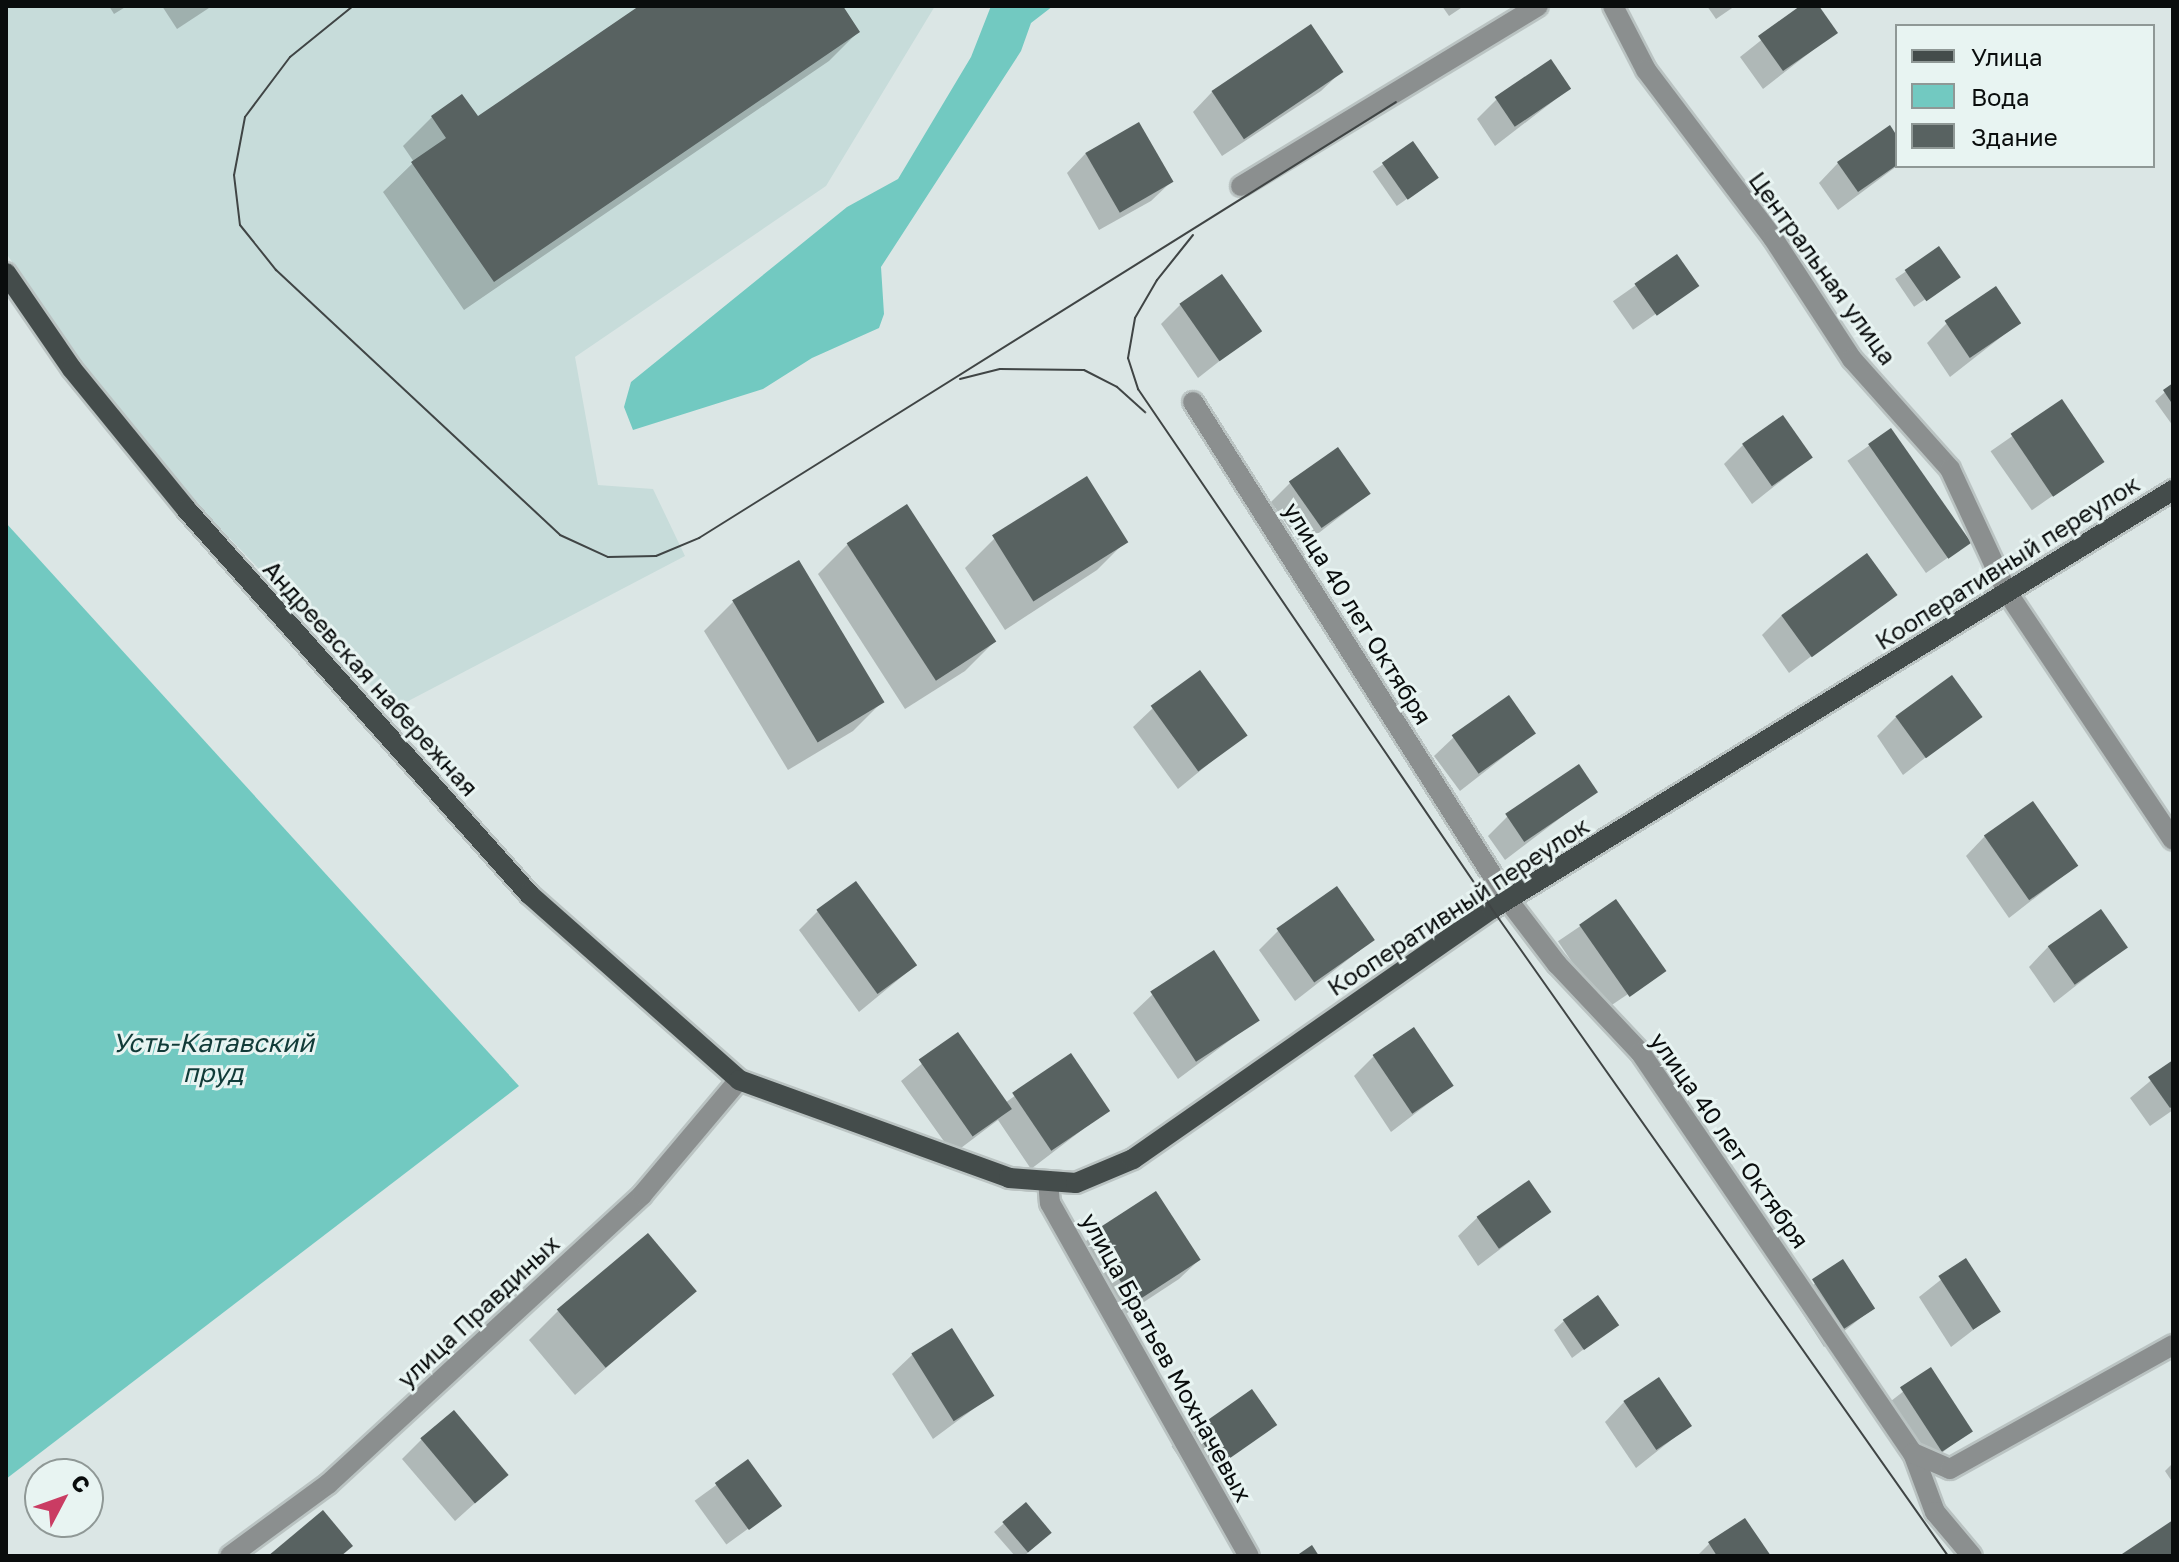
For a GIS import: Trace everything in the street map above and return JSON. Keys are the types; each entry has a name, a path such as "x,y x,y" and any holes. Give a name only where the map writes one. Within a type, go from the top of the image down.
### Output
{"main road":[{"name":"Андреевская набережная","path":"6,273 72,369 186,509 529,894 739,1080"},
{"name":"Кооперативный переулок","path":"739,1080 1009,1178 1076,1183 1133,1159 1508,900 2173,490"}],"street":[{"path":"1241,186 1538,6"},
{"name":"Центральная улица","path":"1613,6 1646,70 1773,238 1852,359 1950,469 2007,592 2173,840"},
{"name":"улица 40 лет Октября","path":"1193,402 1508,900 1557,964 1640,1052 1913,1453 1935,1512 1972,1556"},
{"name":"улица Правдиных","path":"230,1556 328,1484 642,1195 739,1080"},
{"name":"улица Братьев Мохначевых","path":"1048,1181 1050,1203 1249,1556"},
{"path":"1913,1453 1950,1469 2173,1345"}],"shaded area":[{"path":"6,6 935,6 826,186 575,357 598,485 653,489 685,556 393,709 130,434 6,253"}],"water":[{"path":"991,6 1053,6 1031,23 1021,51 881,267 884,314 879,328 812,358 763,389 633,430 624,407 631,382 847,207 898,179 971,57"},
{"name":"Усть-Катавский пруд","path":"6,523 519,1086 33,1458 24,1458 24,1465 6,1479"}],"building":[{"path":"639,6 843,6 860,32 494,282 411,162 446,138 431,116 462,94 478,116"},
{"path":"1800,6 1819,6 1838,33 1783,71 1758,36"},
{"path":"1311,24 1343,72 1244,139 1212,91"},
{"path":"1551,59 1571,89 1515,127 1495,97"},
{"path":"1139,122 1174,182 1120,213 1085,153"},
{"path":"1890,125 1895,133 1895,166 1858,192 1837,162"},
{"path":"1413,141 1439,178 1408,200 1382,163"},
{"path":"1939,246 1961,277 1926,301 1905,270"},
{"path":"1677,254 1699,286 1657,316 1634,284"},
{"path":"1222,274 1262,331 1220,361 1179,304"},
{"path":"1996,286 2021,323 1970,358 1945,321"},
{"path":"2173,383 2173,405 2163,390"},
{"path":"2062,399 2104,462 2053,497 2011,434"},
{"path":"1783,415 1813,458 1772,486 1742,444"},
{"path":"1891,428 1971,543 1948,559 1868,444"},
{"path":"1338,447 1371,494 1322,528 1289,481"},
{"path":"1087,476 1128,542 1033,601 992,535"},
{"path":"907,504 996,642 936,681 847,543"},
{"path":"1867,553 1898,595 1812,657 1781,615"},
{"path":"799,560 884,702 818,742 732,600"},
{"path":"1200,670 1248,736 1198,771 1151,706"},
{"path":"1952,675 1983,717 1926,758 1895,716"},
{"path":"1509,695 1536,734 1479,774 1452,735"},
{"path":"1579,764 1598,792 1524,842 1505,814"},
{"path":"2033,801 2078,866 2029,900 1984,835"},
{"path":"856,881 917,965 877,994 816,910"},
{"path":"1337,886 1375,940 1314,983 1276,928"},
{"path":"1616,899 1666,971 1630,997 1579,925"},
{"path":"2101,909 2128,948 2075,985 2048,946"},
{"path":"1214,950 1260,1020 1196,1062 1150,991"},
{"path":"1414,1027 1454,1086 1412,1114 1373,1055"},
{"path":"958,1032 1012,1109 973,1137 919,1060"},
{"path":"1071,1053 1110,1111 1051,1151 1012,1093"},
{"path":"2173,1060 2173,1106 2170,1108 2148,1077"},
{"path":"1529,1180 1551,1212 1499,1249 1477,1217"},
{"path":"1156,1191 1201,1260 1134,1303 1090,1234"},
{"path":"648,1233 697,1291 606,1368 557,1309"},
{"path":"1966,1258 2001,1312 1973,1330 1938,1276"},
{"path":"1843,1259 1875,1308 1844,1329 1812,1279"},
{"path":"1598,1295 1619,1325 1584,1350 1563,1320"},
{"path":"952,1328 994,1396 954,1421 911,1353"},
{"path":"1931,1367 1973,1432 1942,1452 1900,1387"},
{"path":"1659,1377 1692,1426 1656,1450 1623,1401"},
{"path":"1252,1389 1277,1425 1219,1466 1194,1430"},
{"path":"454,1410 509,1475 475,1503 420,1438"},
{"path":"748,1459 782,1506 749,1530 715,1483"},
{"path":"1026,1502 1052,1533 1028,1553 1002,1522"},
{"path":"323,1510 353,1546 341,1556 268,1556"},
{"path":"1745,1518 1771,1556 1717,1556 1708,1542"},
{"path":"2173,1520 2173,1556 2119,1556"},
{"path":"1312,1545 1319,1556 1296,1556"}],"tram line":[{"path":"353,6 290,57 245,117 234,175 240,225 276,270 560,535 608,557 656,556 699,538 1396,102"},
{"path":"1193,235 1157,280 1135,318 1128,358 1138,389 1492,909 1948,1556"},
{"path":"960,379 1000,369 1084,370 1117,387 1145,412"}]}
